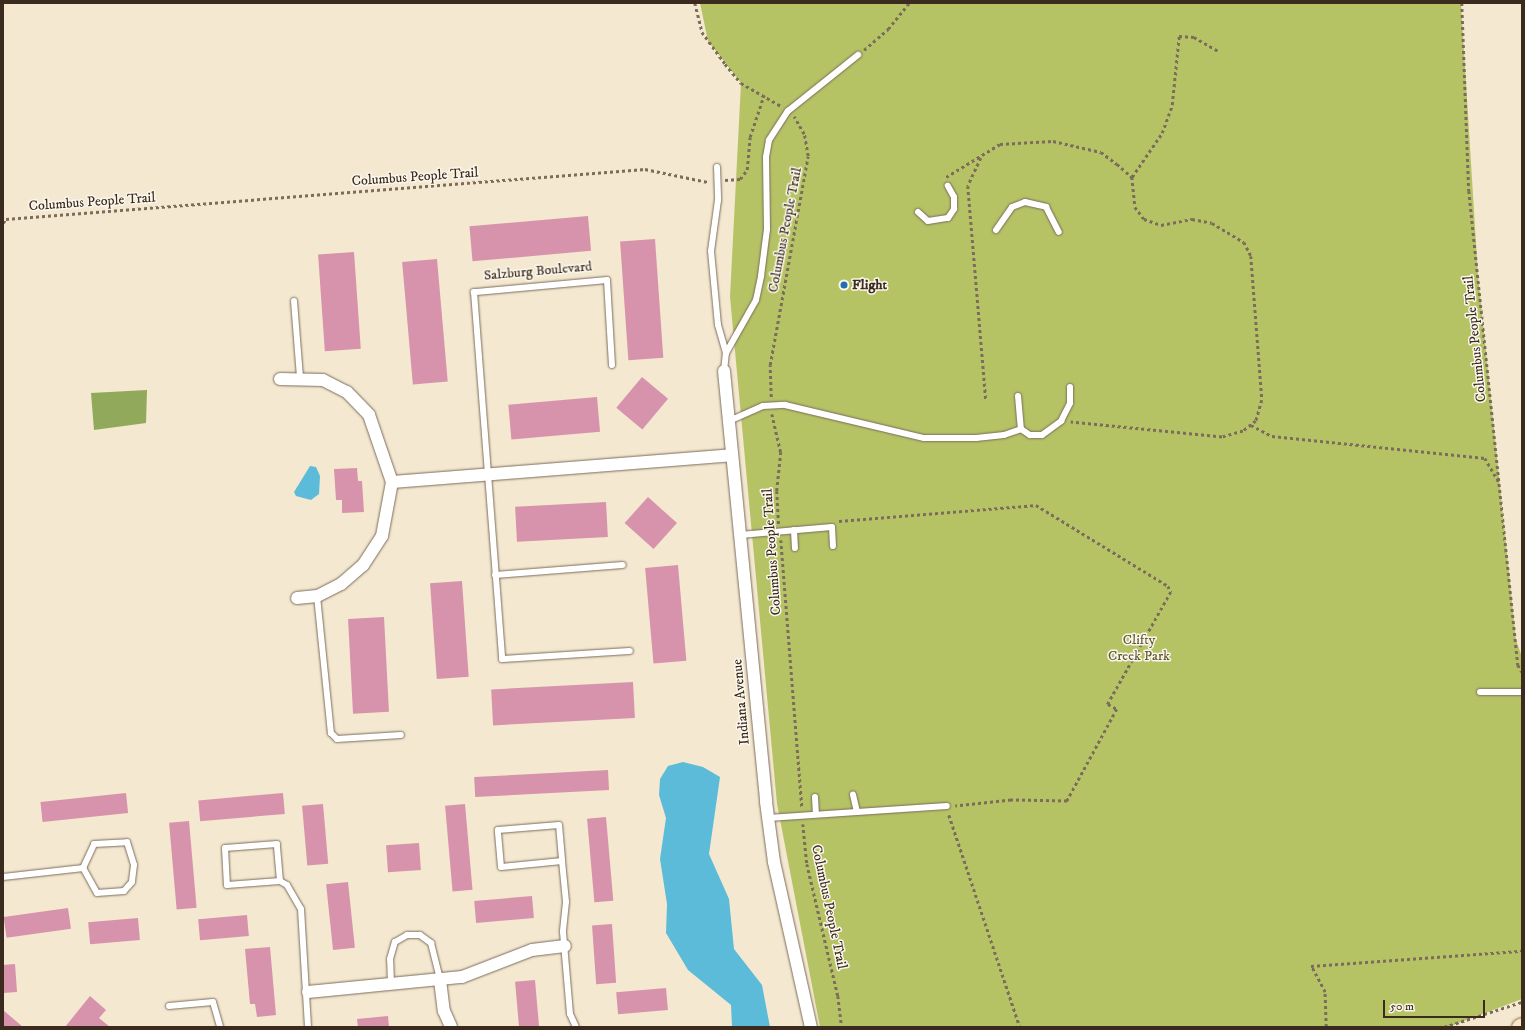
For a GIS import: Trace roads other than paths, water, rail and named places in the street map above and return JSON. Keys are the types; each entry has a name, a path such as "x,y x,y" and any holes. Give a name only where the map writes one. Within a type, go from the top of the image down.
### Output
{"street":[{"name":"Indiana Avenue","path":"724,371 768,818 774,862 811,1027"},
{"path":"280,378 323,380 347,392 369,415 392,482 389,512 374,552 341,584 317,596 297,598"},
{"path":"392,482 732,455"},
{"path":"308,992 462,977 532,950 565,946"},
{"path":"440,980 444,1011 451,1027"}],"lane":[{"path":"726,353 756,300 767,229 766,157 769,140 788,111 858,55"},
{"path":"717,167 712,251 718,325 726,353 724,371"},
{"path":"918,212 928,221 948,218 954,209 954,197 948,186"},
{"path":"996,230 1008,211 1025,202 1046,207 1059,232"},
{"name":"Salzburg Boulevard","path":"612,365 607,280 474,292 494,575 502,659 630,651"},
{"path":"294,301 300,378"},
{"path":"729,421 752,409 771,405 786,405 924,438 976,438 1021,429 1030,435 1042,435 1061,421 1070,402 1070,387"},
{"path":"1018,396 1021,429"},
{"path":"740,535 832,527 834,546"},
{"path":"794,530 795,548"},
{"path":"494,575 623,565"},
{"path":"317,596 330,734 336,739 401,734"},
{"path":"1480,692 1522,692"},
{"path":"853,794 857,812"},
{"path":"815,797 816,814"},
{"path":"768,818 947,806"},
{"path":"562,861 501,867 498,830 559,825 562,861 565,946 570,1014 576,1027"},
{"path":"127,842 134,865 132,882 124,891 97,893 83,868 94,844 127,842"},
{"path":"280,881 277,844 225,848 227,884 280,881 287,885 301,909 308,992 308,1027"},
{"path":"3,877 83,868"},
{"path":"391,984 390,960 395,942 407,935 420,935 432,943 440,980"},
{"path":"169,1006 213,1002 220,1027"}],"water":[{"path":"310,466 316,467 320,476 319,494 311,500 296,496 294,492"},
{"path":"683,762 703,767 720,777 709,854 729,899 734,949 762,985 770,1027 732,1027 731,1005 688,970 666,933 667,904 660,859 666,818 659,795 660,779 668,766"}],"place":[{"name":"Flight","path":"844,285"}],"park label":[{"name":"Clifty Creek Park","path":"1139,648"}]}
